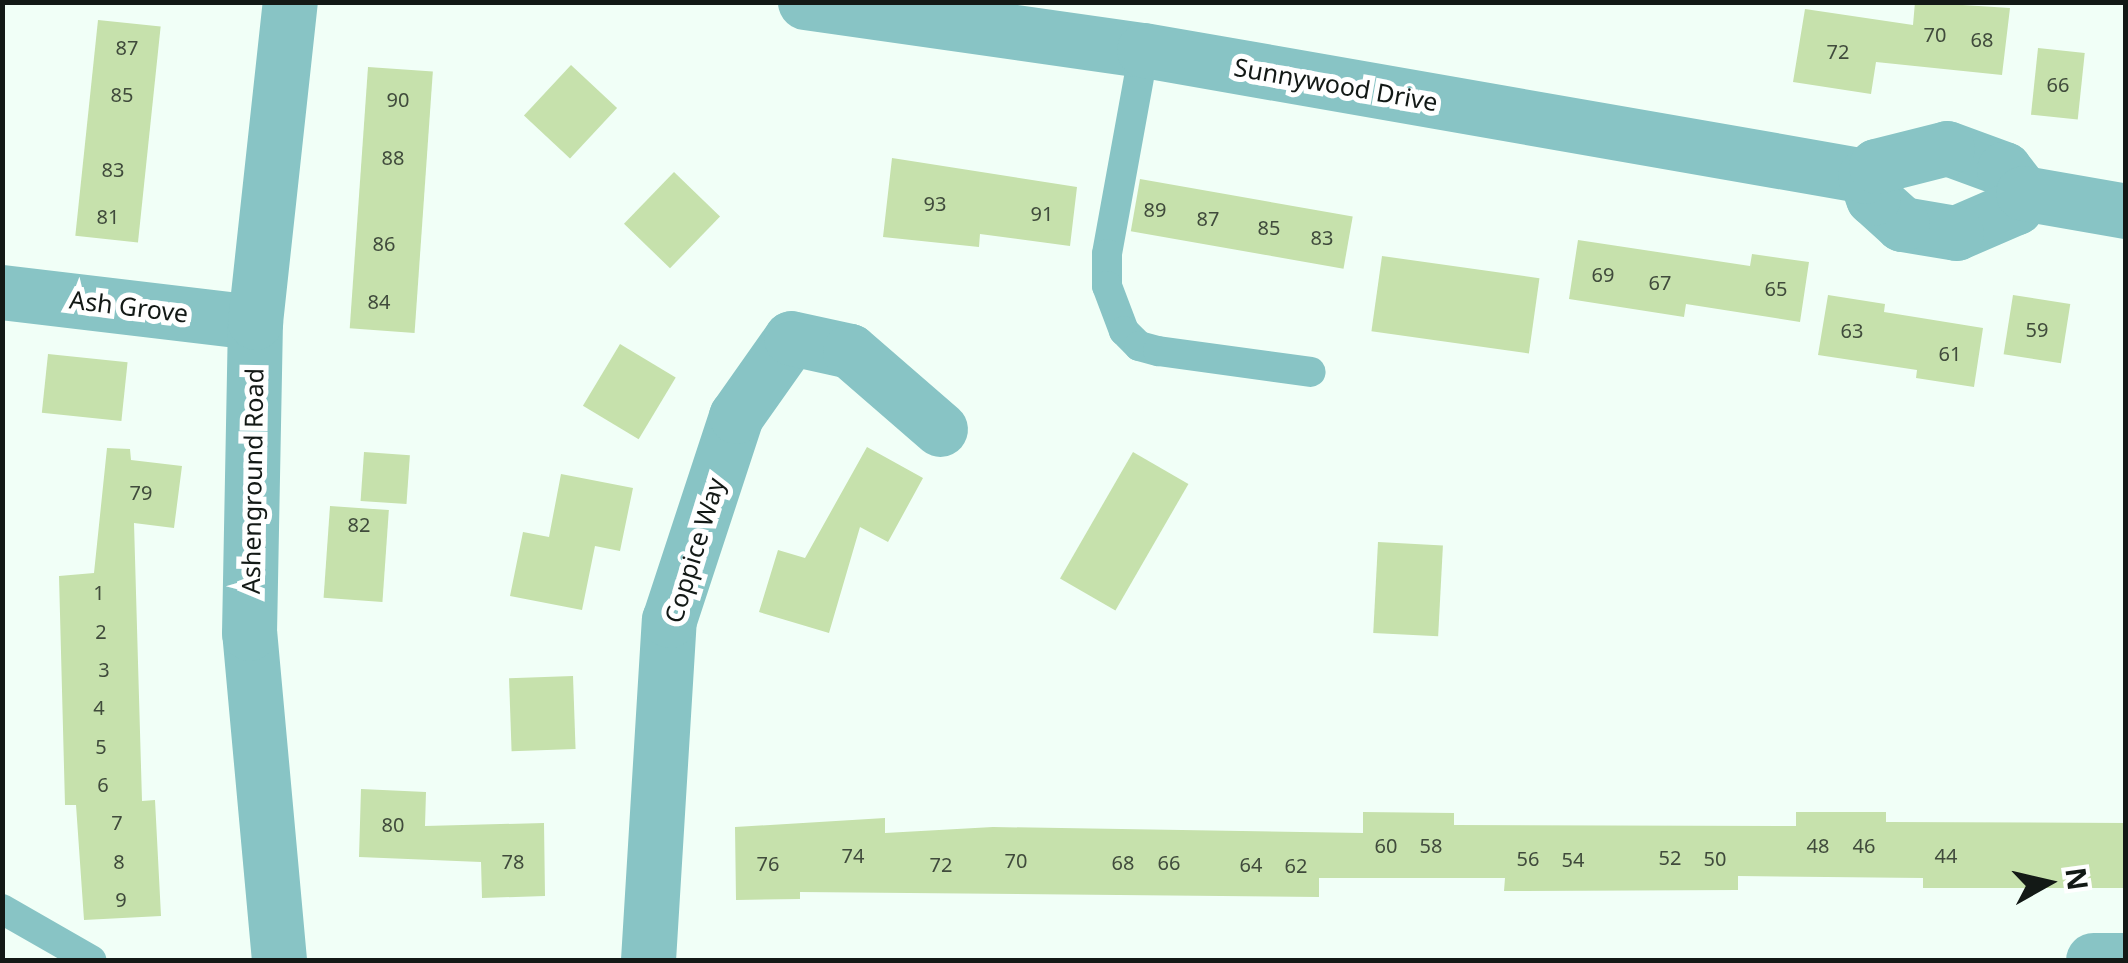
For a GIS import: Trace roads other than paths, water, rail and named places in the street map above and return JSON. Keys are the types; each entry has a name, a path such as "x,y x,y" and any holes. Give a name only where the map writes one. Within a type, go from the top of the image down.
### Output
{"street":[{"name":"Ashenground Road","path":"278,960 249,633 255,322 290,2"},
{"name":"Sunnywood Drive","path":"805,2 1144,50 1865,176"},
{"path":"2023,193 2008,214 1990,222 1956,233 1935,232 1902,224 1873,198 1865,176 1888,158 1947,148 1992,162 2023,193 2126,211"},
{"name":"Ash Grove","path":"2,292 255,322"},
{"name":"Coppice Way","path":"648,960 669,620 736,416 791,338 850,351 940,428"},
{"path":"2093,960 2126,960"}],"lane":[{"path":"1144,50 1107,254 1107,286 1124,331 1139,346 1158,351 1311,372"},
{"path":"2,909 91,960"}]}
